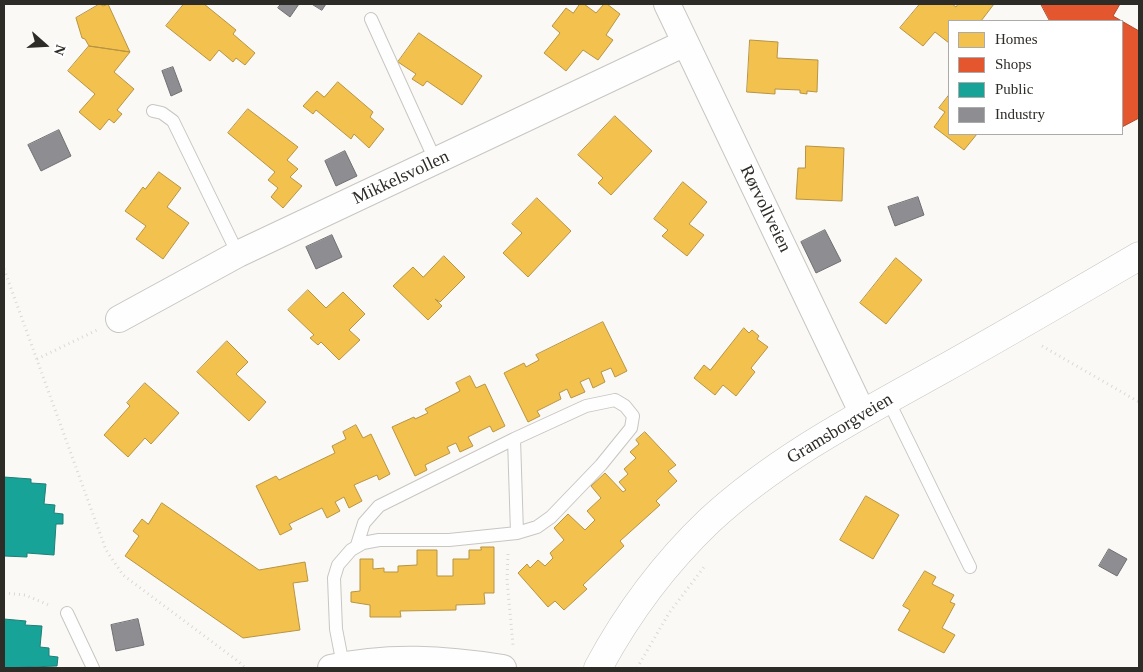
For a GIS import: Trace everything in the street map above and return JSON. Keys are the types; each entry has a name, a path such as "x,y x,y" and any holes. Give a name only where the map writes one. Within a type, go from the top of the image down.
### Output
{"main road":[{"name":"Gramsborgveien","path":"598,668 645,593 709,522 761,478 863,414 1139,256"}],"street":[{"name":"Rørvollveien","path":"667,4 863,414"},
{"name":"Mikkelsvollen","path":"119,319 238,254 685,43"},
{"path":"337,667 401,659 508,659"}],"lane":[{"path":"371,19 436,162"},
{"path":"152,111 162,113 172,122 238,254"},
{"path":"337,667 334,578 342,560 357,545 364,523 378,506 586,406 609,400 620,402 633,416 631,428 622,441 561,508 537,527 513,534 448,540 379,540 357,545"},
{"path":"888,400 970,567"},
{"path":"513,534 514,439"},
{"path":"67,613 93,668"}],"path":[{"path":"4,269 98,528 115,564 123,575 154,600 245,668"},
{"path":"37,359 119,319"},
{"path":"1042,346 1139,402"},
{"path":"508,659 507,580 513,534"},
{"path":"637,668 669,613 707,565"},
{"path":"4,593 25,595 67,613"}],"building: Homes":[{"path":"100,4 103,6 108,4 130,52 89,46 85,39 82,38 76,18"},
{"path":"184,4 204,4 236,30 233,34 255,53 245,65 236,58 233,62 219,50 210,61 166,26"},
{"path":"580,4 584,4 596,13 604,4 607,4 620,14 606,35 613,40 598,60 583,50 566,71 544,53 560,33 552,26 566,8 573,13"},
{"path":"920,4 952,4 956,7 958,4 994,4 982,20 948,20 948,42 935,32 923,46 900,28"},
{"path":"419,33 482,76 462,105 427,81 423,86 412,79 416,74 398,62"},
{"path":"750,40 778,42 777,58 818,60 817,92 807,91 807,94 800,93 800,90 775,89 775,94 747,92"},
{"path":"89,46 130,52 114,72 134,89 117,110 122,114 114,123 109,119 100,130 79,112 95,94 68,71"},
{"path":"338,82 373,112 370,117 384,129 369,148 354,134 351,139 316,110 313,114 303,106 317,91 324,97"},
{"path":"948,96 948,135 976,135 964,150 934,127 945,112 939,108"},
{"path":"248,109 298,147 287,160 298,169 290,177 302,186 283,208 271,197 278,188 268,180 275,172 228,133"},
{"path":"615,116 652,151 611,195 598,183 603,178 578,155"},
{"path":"806,146 844,148 842,201 796,199 798,168 805,168"},
{"path":"159,172 181,188 167,207 189,223 163,259 136,239 146,226 125,211 143,187 145,189"},
{"path":"683,182 707,202 689,224 704,235 687,256 662,236 668,230 654,219"},
{"path":"537,198 571,231 528,277 503,253 522,233 512,224"},
{"path":"444,256 465,277 440,302 435,299 442,306 428,320 393,286 413,267 423,277"},
{"path":"896,258 922,280 886,324 860,303"},
{"path":"308,290 326,308 343,292 365,314 349,330 360,340 339,360 321,342 318,345 310,338 314,335 288,310"},
{"path":"603,322 627,371 615,377 611,368 601,372 605,382 593,388 589,378 580,382 585,392 571,398 567,389 559,393 561,399 537,411 540,416 528,422 504,373 524,363 526,367 539,360 536,355"},
{"path":"744,328 749,333 752,330 759,336 757,339 768,347 751,368 755,372 736,396 723,385 715,395 694,378 704,365 710,370"},
{"path":"227,341 248,362 236,374 266,402 249,421 197,372"},
{"path":"470,376 476,388 485,384 505,426 493,432 490,426 468,437 473,446 460,452 456,443 447,447 450,453 425,465 427,470 415,476 392,427 428,413 425,409 460,391 456,383"},
{"path":"145,383 179,413 151,444 145,438 128,457 104,435 130,406 127,403"},
{"path":"356,425 363,438 371,434 390,474 379,480 377,475 354,485 362,501 349,508 344,497 335,502 340,511 327,518 322,508 289,524 292,529 280,535 256,486 276,476 279,480 335,453 332,446 346,439 343,432"},
{"path":"645,432 676,465 668,471 677,481 656,501 660,505 620,541 624,546 583,585 587,589 564,610 555,601 548,607 518,573 527,564 530,568 538,560 545,566 553,558 550,553 564,540 554,528 568,514 585,530 595,520 587,511 601,498 591,486 605,473 623,492 626,490 619,482 628,474 624,469 636,458 630,452 639,444 636,440"},
{"path":"866,496 899,515 873,559 840,540"},
{"path":"162,503 259,570 305,562 308,581 293,583 300,630 243,638 125,556 139,536 133,531 142,519 148,524"},
{"path":"481,547 494,547 494,593 484,593 485,604 456,605 456,610 400,611 401,617 370,617 370,605 351,602 351,592 360,591 360,559 373,559 373,569 384,568 384,572 398,572 398,566 417,565 417,550 437,550 437,576 453,576 453,559 469,559 469,550 481,550"},
{"path":"925,571 936,577 932,584 954,595 950,602 955,604 942,628 955,635 944,653 898,630 910,610 903,606"}],"building: Shops":[{"path":"1041,4 1120,4 1113,16 1120,20 1049,20"},
{"path":"1123,22 1139,31 1139,118 1123,126"}],"building: Public":[{"path":"4,477 31,479 31,483 46,484 44,504 55,505 54,513 63,514 63,524 56,524 54,555 27,553 27,557 4,556"},
{"path":"4,619 26,621 25,625 42,626 40,647 49,648 49,656 58,657 57,666 4,668"}],"building: Industry":[{"path":"281,4 299,4 290,17 278,8"},
{"path":"312,4 326,4 322,10"},
{"path":"173,67 182,91 171,96 162,71"},
{"path":"59,130 71,156 41,171 28,145"},
{"path":"345,151 357,176 336,186 325,161"},
{"path":"918,197 924,215 895,226 888,207"},
{"path":"825,230 841,261 816,273 801,242"},
{"path":"332,235 342,257 316,269 306,247"},
{"path":"1109,549 1127,559 1117,576 1099,566"},
{"path":"138,619 144,645 116,651 111,625"}]}
